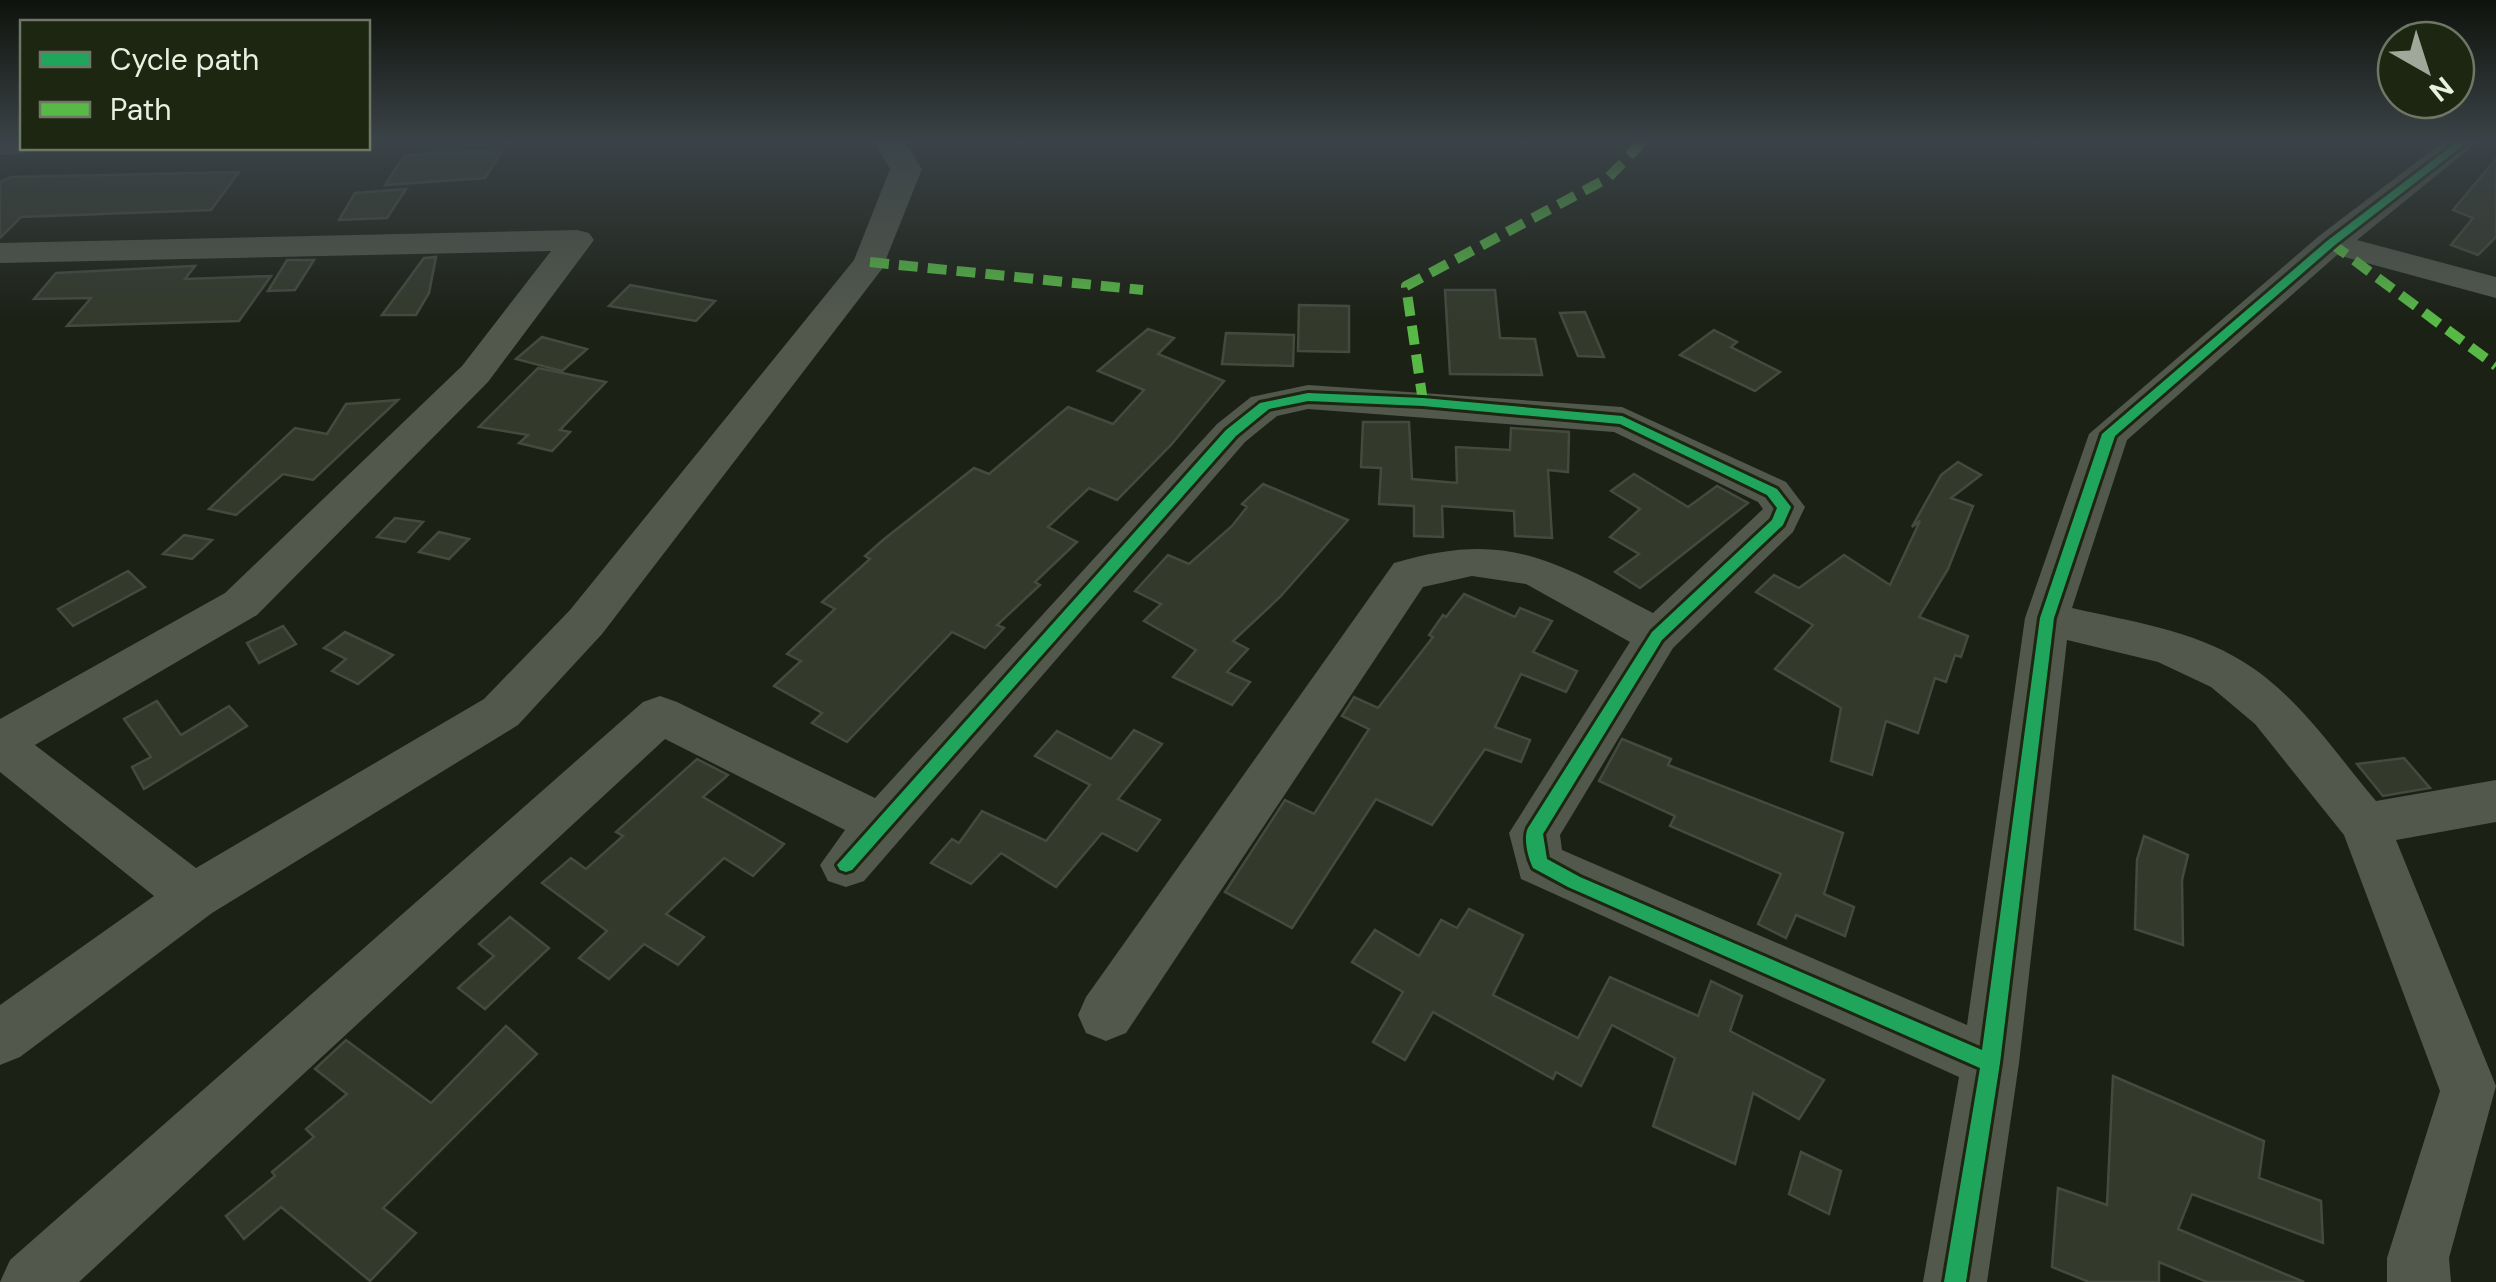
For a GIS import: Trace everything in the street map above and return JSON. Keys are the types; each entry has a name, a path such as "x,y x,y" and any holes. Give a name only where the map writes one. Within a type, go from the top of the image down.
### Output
{"street":[{"path":"0,1038 194,896 501,712 586,622 870,262 894,201"},
{"path":"1956,1282 1990,1063 2047,618 2109,434 2331,243 2386,201"},
{"path":"0,253 577,240 475,374 241,604 0,744 194,896"},
{"path":"2331,243 2496,288"},
{"path":"846,865 878,823 1231,433 1265,406 1308,398 1366,400 1622,420 1772,492 1784,507 1778,522 1656,636 1534,833 1539,863 1574,882 1990,1063"},
{"path":"1106,1015 1410,574 1472,561 1535,570 1656,636"},
{"path":"2047,618 2202,660 2231,677 2257,697 2365,824 2482,1091 2418,1258 2419,1282"},
{"path":"32,1282 660,714 878,823"},
{"path":"2365,824 2496,801"}],"building":[{"path":"0,201 218,201 211,210 21,217 0,238"},
{"path":"350,201 398,201 387,218 339,220"},
{"path":"2461,201 2496,201 2496,237 2478,255 2451,245 2473,218 2453,210"},
{"path":"436,257 429,293 416,315 382,315 424,258"},
{"path":"287,260 314,260 295,290 268,291"},
{"path":"195,266 185,279 271,276 239,321 67,326 91,298 34,299 56,273"},
{"path":"630,285 715,301 696,321 609,306"},
{"path":"1445,290 1495,290 1500,338 1535,339 1542,375 1450,374"},
{"path":"1299,305 1349,306 1349,352 1298,351"},
{"path":"1585,312 1604,357 1578,356 1560,313"},
{"path":"1148,329 1174,338 1158,354 1224,381 1171,445 1117,500 1089,488 1048,527 1077,542 1035,582 1040,585 997,625 1004,628 985,648 952,632 847,742 812,723 822,713 774,686 801,661 787,654 835,609 822,602 870,559 865,556 883,540 974,468 989,474 1068,407 1113,424 1144,390 1098,371"},
{"path":"1714,330 1737,342 1731,347 1780,372 1755,391 1680,355"},
{"path":"1226,333 1294,335 1293,366 1222,364"},
{"path":"542,337 587,349 562,371 516,359"},
{"path":"538,368 606,382 560,430 570,432 552,451 519,443 528,435 479,427"},
{"path":"398,400 313,480 283,474 236,515 209,509 295,428 327,434 346,404"},
{"path":"1363,422 1409,422 1412,479 1457,483 1456,447 1510,450 1511,428 1569,432 1568,472 1548,470 1552,538 1515,536 1514,511 1442,506 1443,537 1414,536 1414,506 1379,504 1381,468 1361,467"},
{"path":"1958,462 1981,475 1951,498 1973,506 1948,569 1919,617 1968,636 1961,657 1955,655 1946,682 1935,678 1918,733 1886,721 1872,775 1831,761 1841,708 1775,669 1813,625 1756,592 1774,575 1799,588 1844,555 1890,585 1920,521 1912,527 1941,475"},
{"path":"1634,474 1688,507 1717,486 1748,503 1640,588 1615,572 1639,554 1610,537 1640,509 1611,491"},
{"path":"1263,484 1348,520 1280,597 1233,641 1248,649 1227,672 1250,682 1232,705 1173,677 1196,650 1144,621 1161,604 1135,591 1168,555 1189,564 1232,526 1247,507 1242,504"},
{"path":"395,518 423,522 405,542 377,537"},
{"path":"439,532 469,539 449,559 419,552"},
{"path":"184,535 212,540 192,559 163,554"},
{"path":"128,571 145,587 73,626 58,609"},
{"path":"1464,594 1515,617 1520,608 1552,621 1533,652 1577,671 1566,692 1521,674 1495,727 1530,740 1521,762 1485,749 1432,825 1376,799 1292,928 1225,892 1285,800 1314,814 1369,729 1342,716 1354,697 1378,708 1433,637 1429,635 1443,615 1446,617"},
{"path":"283,626 296,644 259,663 247,643"},
{"path":"345,632 393,655 358,684 332,671 346,659 324,648"},
{"path":"157,701 181,735 229,706 247,726 144,789 132,767 151,757 124,719"},
{"path":"1134,730 1162,744 1118,799 1160,820 1137,851 1102,833 1056,887 1001,853 971,884 931,863 952,839 959,843 982,811 1046,841 1090,785 1035,756 1057,731 1111,759"},
{"path":"1622,739 1671,759 1668,765 1843,833 1824,894 1854,907 1845,936 1796,915 1786,938 1758,924 1781,874 1670,826 1675,816 1599,781"},
{"path":"2404,758 2430,788 2383,796 2357,764"},
{"path":"697,759 728,775 703,797 784,844 753,876 724,858 666,914 704,937 678,965 644,944 609,979 579,958 607,931 542,883 571,858 586,869 623,836 616,832"},
{"path":"2144,836 2188,855 2182,880 2183,945 2135,929 2137,860"},
{"path":"1469,909 1523,935 1493,995 1578,1038 1610,977 1698,1016 1711,981 1742,996 1730,1031 1824,1080 1799,1119 1753,1093 1735,1164 1653,1126 1675,1058 1612,1025 1581,1086 1556,1072 1553,1079 1433,1012 1405,1060 1373,1042 1403,992 1352,962 1375,930 1419,956 1441,920 1457,928"},
{"path":"510,917 549,948 485,1009 458,988 494,956 479,944"},
{"path":"506,1026 537,1054 383,1208 416,1233 370,1281 281,1207 244,1239 226,1216 314,1137 306,1129 347,1094 315,1069 346,1040 431,1103"},
{"path":"2113,1076 2264,1141 2259,1178 2321,1201 2323,1243 2192,1194 2178,1229 2304,1282 2207,1282 2159,1262 2159,1282 2089,1282 2052,1267 2058,1188 2107,1205"},
{"path":"1801,1152 1841,1171 1829,1214 1789,1194"}],"marked path":[{"path":"1423,402 1406,286 1565,201"},
{"path":"2331,243 2496,366"},
{"path":"870,262 1143,290"}],"cycle path":[{"path":"1955,1282 1990,1063 2047,618 2109,434 2331,243 2386,201"},
{"path":"846,865 1231,433 1265,406 1308,397 1423,402 1622,420 1772,492 1784,507 1778,522 1657,636 1534,833 1539,863 1574,882 1990,1063"}]}
